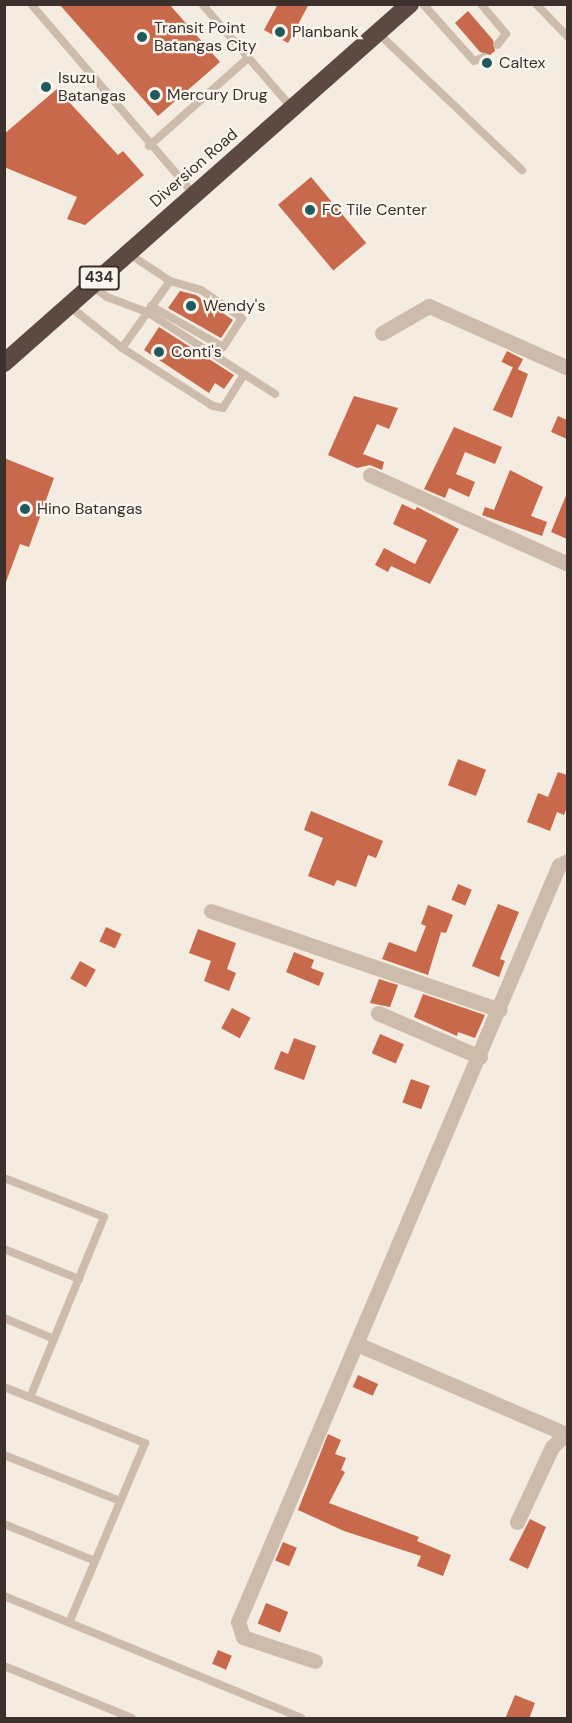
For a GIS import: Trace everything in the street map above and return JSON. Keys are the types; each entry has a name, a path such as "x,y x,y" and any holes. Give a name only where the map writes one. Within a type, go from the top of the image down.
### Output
{"highway":[{"name":"Diversion Road","path":"4,363 193,193 410,4"}],"street":[{"path":"382,333 429,306 567,368"},
{"path":"370,475 567,564"},
{"path":"315,1661 243,1637 238,1622 500,1010 559,865 567,861"},
{"path":"211,912 500,1010"},
{"path":"378,1013 480,1057"},
{"path":"357,1344 567,1434 552,1448 517,1522"}],"lane":[{"path":"31,4 149,146 193,193"},
{"path":"202,4 292,108"},
{"path":"423,4 474,62 484,57"},
{"path":"481,4 506,34 497,45"},
{"path":"536,4 567,37"},
{"path":"378,33 522,170"},
{"path":"149,146 248,58"},
{"path":"91,285 107,297 149,309 223,347 242,318 201,290 170,281 127,253"},
{"path":"122,348 170,281"},
{"path":"67,305 122,348 213,406 223,408 244,375"},
{"path":"149,309 275,394"},
{"path":"4,1178 104,1217 30,1397"},
{"path":"4,1249 79,1279"},
{"path":"4,1318 54,1339"},
{"path":"4,1387 145,1443 69,1623"},
{"path":"4,1455 120,1501"},
{"path":"4,1524 95,1561"},
{"path":"4,1596 301,1719"},
{"path":"4,1666 132,1719"}],"building":[{"name":"Transit Point Batangas City","path":"59,4 169,4 220,62 158,116"},
{"path":"278,4 309,4 288,43 264,30"},
{"path":"468,11 493,40 495,51 490,55 480,52 455,23"},
{"path":"57,89 118,155 123,151 144,175 85,225 67,219 77,197 4,167 4,134"},
{"name":"FC Tile Center","path":"311,177 366,243 333,271 278,205"},
{"path":"180,291 196,295 233,320 221,338 168,308"},
{"path":"159,327 234,375 224,389 215,383 209,393 144,350"},
{"path":"507,351 523,359 518,370 502,362"},
{"path":"513,367 528,374 512,418 493,410"},
{"path":"354,396 398,408 389,429 377,424 363,454 384,462 382,470 370,465 357,468 328,455"},
{"path":"558,416 567,420 567,439 551,432"},
{"path":"454,427 502,447 495,464 465,452 456,474 475,482 469,497 449,488 445,498 424,489"},
{"name":"Hino Batangas","path":"4,458 54,478 29,547 20,544 6,582"},
{"path":"510,470 543,487 531,516 547,522 542,536 482,515 485,507 494,510"},
{"path":"567,493 567,539 551,532"},
{"path":"402,504 415,510 417,507 459,529 430,584 391,566 388,572 375,565 384,548 415,564 427,540 393,524"},
{"path":"458,759 486,770 476,796 448,785"},
{"path":"558,772 567,775 567,807 564,815 557,812 550,831 527,822 538,793 548,797"},
{"path":"311,811 383,841 376,858 368,855 356,887 337,880 334,886 308,876 323,838 304,830"},
{"path":"458,884 472,890 465,906 451,900"},
{"path":"498,904 519,912 500,959 505,961 499,977 472,966"},
{"path":"428,905 453,915 446,933 441,932 428,975 382,959 389,942 416,952 426,926 421,924"},
{"path":"106,927 122,934 115,949 99,942"},
{"path":"198,929 236,943 227,969 236,973 229,991 204,981 211,961 189,953"},
{"path":"294,952 314,960 311,968 324,973 319,986 286,972"},
{"path":"80,961 96,970 86,987 70,978"},
{"path":"379,979 398,985 390,1007 370,1003"},
{"path":"423,994 485,1015 475,1038 458,1032 457,1036 414,1017"},
{"path":"232,1008 251,1018 240,1038 221,1028"},
{"path":"380,1034 404,1044 396,1063 372,1053"},
{"path":"294,1038 316,1046 304,1080 274,1069 281,1051 288,1054"},
{"path":"411,1079 430,1086 421,1109 402,1102"},
{"path":"358,1375 378,1384 373,1396 353,1387"},
{"path":"328,1434 341,1440 335,1454 346,1458 341,1470 345,1472 329,1503 419,1537 417,1541 451,1555 443,1576 417,1566 421,1556 344,1531 298,1510"},
{"path":"530,1519 546,1527 528,1569 509,1560"},
{"path":"283,1542 297,1548 289,1566 275,1560"},
{"path":"266,1603 288,1612 280,1632 258,1623"},
{"path":"218,1650 232,1656 226,1670 212,1664"},
{"path":"515,1695 535,1703 529,1719 505,1719"}],"place":[{"name":"Planbank","path":"280,32"},
{"name":"Transit Point Batangas City","path":"142,37"},
{"name":"Caltex","path":"487,63"},
{"name":"Isuzu Batangas","path":"46,87"},
{"name":"Mercury Drug","path":"155,95"},
{"name":"FC Tile Center","path":"310,210"},
{"name":"Wendy's","path":"191,306"},
{"name":"Conti's","path":"159,352"},
{"name":"Hino Batangas","path":"25,509"}]}
